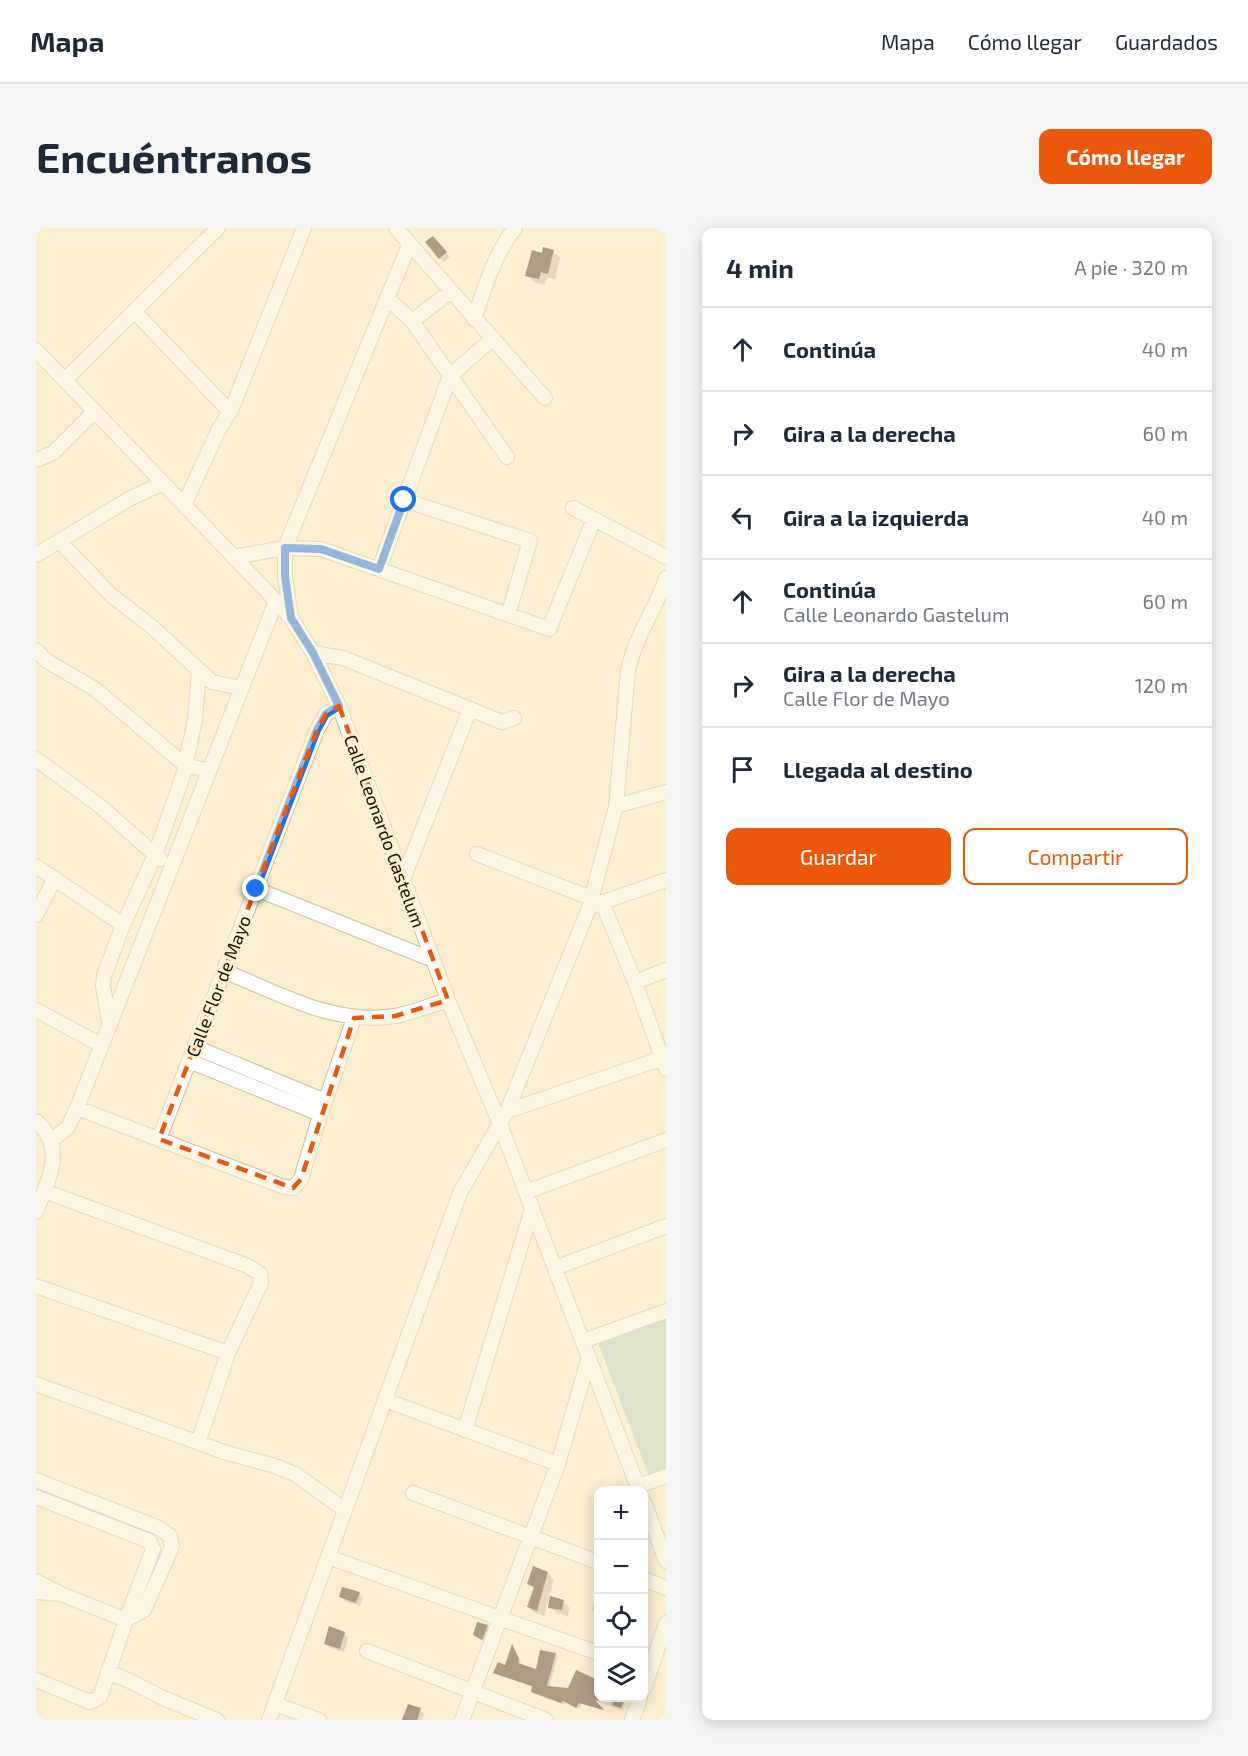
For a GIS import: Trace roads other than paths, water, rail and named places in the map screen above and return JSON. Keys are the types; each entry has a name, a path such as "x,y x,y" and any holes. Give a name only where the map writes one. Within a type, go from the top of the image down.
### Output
{"street":[{"path":"65,380 218,228"},
{"path":"184,505 218,431 230,412 304,228"},
{"path":"396,228 545,398"},
{"path":"474,319 496,257 515,228"},
{"path":"291,618 285,576 285,548 409,245"},
{"path":"412,321 450,292"},
{"path":"387,298 412,321 507,457"},
{"path":"134,312 230,412"},
{"path":"379,569 450,376 492,339"},
{"name":"Calle Leonardo Gastelum","path":"36,350 276,601 291,618 313,653 339,706 448,1000 504,1117 532,1209 637,1486"},
{"path":"36,460 53,453 95,411"},
{"path":"36,555 129,500 163,483"},
{"path":"404,500 530,541 508,615"},
{"path":"573,508 666,557"},
{"path":"233,557 285,548 321,549 549,629 594,519"},
{"path":"59,542 111,595 152,626 213,682 242,688"},
{"path":"269,1720 460,1193 504,1117 594,902 616,806 628,671 632,651 663,597 666,578"},
{"path":"52,1140 68,1127 77,1108 276,601"},
{"path":"36,650 47,661 95,689 185,765 209,771"},
{"path":"313,653 342,657 502,722 514,718"},
{"path":"110,1026 103,986 104,976 123,925 155,855 185,765 195,720 199,670"},
{"name":"Calle Flor de Mayo","path":"159,1139 317,730 326,714 339,706"},
{"path":"403,879 470,709"},
{"path":"36,759 100,806 155,855 172,866"},
{"path":"616,806 666,792"},
{"path":"477,854 594,902 666,880"},
{"path":"36,866 123,925"},
{"path":"36,915 55,878"},
{"path":"256,889 433,960"},
{"path":"504,1117 665,1061 635,982 594,902"},
{"path":"635,982 666,970"},
{"path":"224,971 321,1010 354,1018 395,1016 448,1000"},
{"path":"36,1010 101,1045"},
{"path":"77,1108 284,1187 293,1188 301,1179 354,1018"},
{"path":"195,1047 323,1108"},
{"path":"189,1061 323,1108"},
{"path":"36,1120 52,1140 54,1154 51,1173 36,1212"},
{"path":"526,1192 666,1140"},
{"path":"44,1191 248,1266 260,1274 261,1283 228,1353 198,1443"},
{"path":"465,1430 532,1209"},
{"path":"555,1268 666,1226"},
{"path":"36,1286 228,1353"},
{"path":"583,1341 666,1311"},
{"path":"462,1720 474,1694 558,1464 589,1357"},
{"path":"36,1384 198,1443 296,1474 345,1510"},
{"path":"385,1400 558,1464"},
{"path":"643,1486 666,1476"},
{"path":"36,1480 159,1528 170,1536 172,1547 144,1610 126,1620"},
{"path":"413,1493 594,1561"},
{"path":"36,1497 149,1541 153,1549 100,1697 90,1702 36,1680"},
{"path":"648,1513 666,1561"},
{"path":"328,1557 594,1652"},
{"path":"36,1581 61,1594 126,1620"},
{"path":"648,1581 666,1588"},
{"path":"36,1592 61,1594"},
{"path":"648,1668 666,1623"},
{"path":"368,1651 546,1720"},
{"path":"108,1672 217,1720"},
{"path":"632,1720 639,1702"},
{"path":"275,1704 319,1720"}]}
